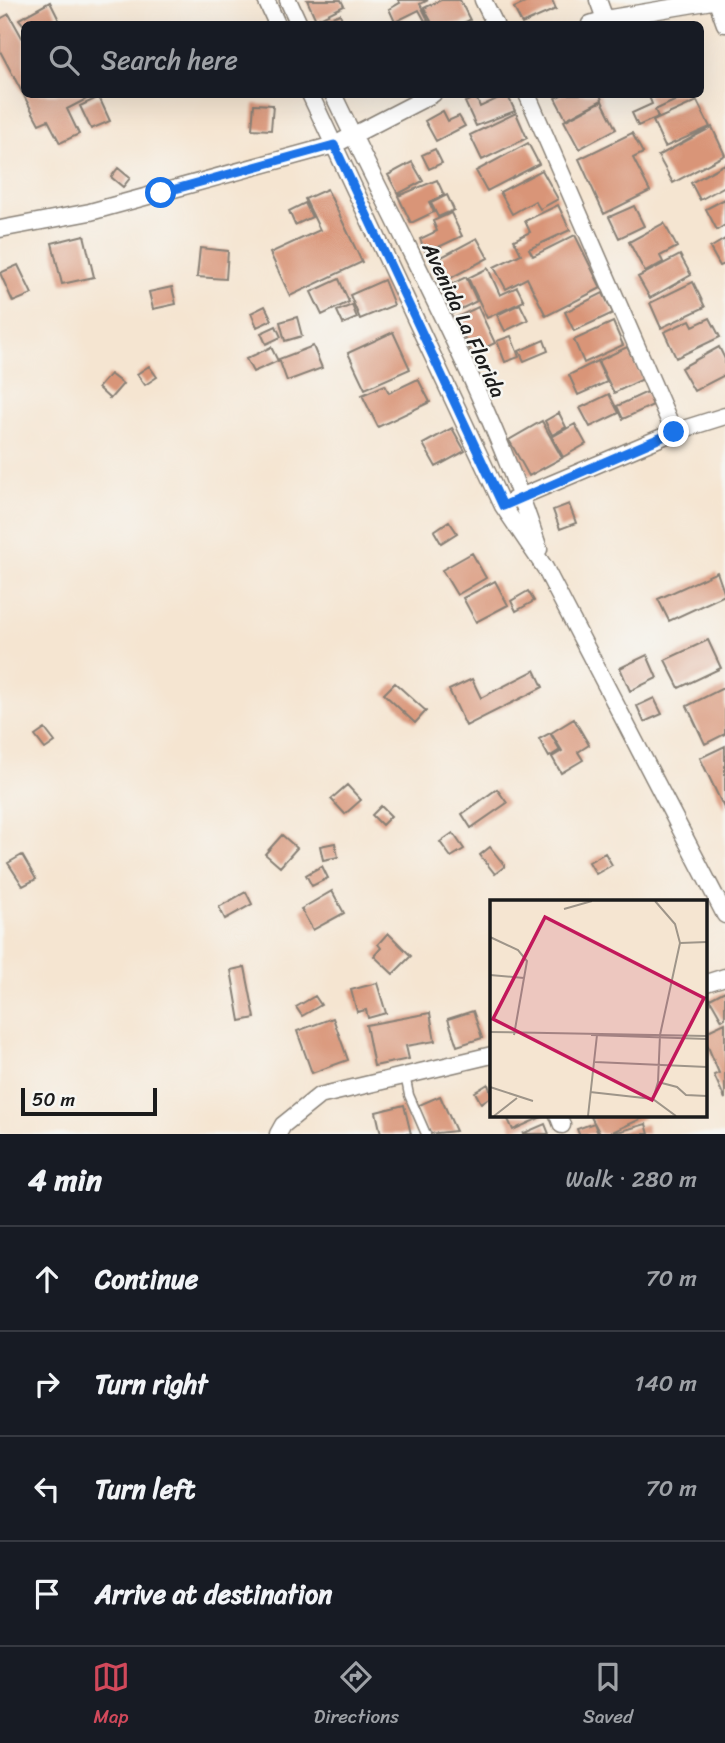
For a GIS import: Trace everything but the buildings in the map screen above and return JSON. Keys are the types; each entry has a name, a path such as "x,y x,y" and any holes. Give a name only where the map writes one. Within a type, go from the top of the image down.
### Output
{"street":[{"path":"266,0 276,21"},
{"path":"288,0 298,21"},
{"path":"483,0 494,21"},
{"path":"598,0 598,21"},
{"path":"604,21 717,1 725,24"},
{"path":"312,98 503,506 545,568 725,915"},
{"name":"Avenida La Florida","path":"335,98 467,373 521,495 545,568"},
{"path":"0,229 90,212 334,145 425,98"},
{"path":"529,98 674,432"},
{"path":"503,506 521,495 674,432 725,416"},
{"path":"708,982 725,977"},
{"path":"278,1134 283,1125 319,1096 490,1055"}],"lane":[{"path":"405,1075 409,1095 426,1134"}],"route":[{"path":"161,193 334,145 503,506 521,495 674,432"}]}
